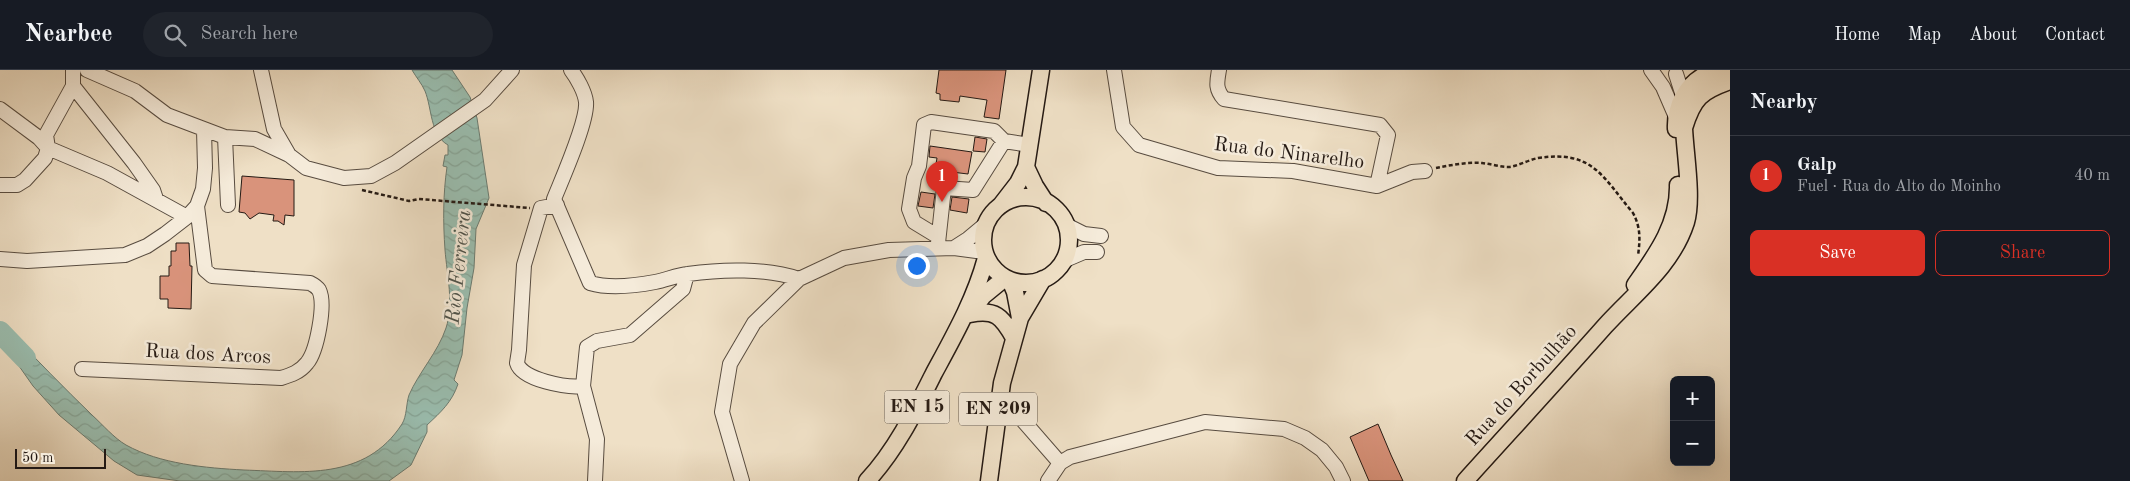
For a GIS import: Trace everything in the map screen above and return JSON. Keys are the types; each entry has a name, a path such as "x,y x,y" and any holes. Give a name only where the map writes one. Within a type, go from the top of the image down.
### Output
{"main road":[{"path":"986,224 992,213 1001,205 1018,183 1026,167 1041,70"},
{"name":"Rua do Borbulhão","path":"1465,481 1610,320 1673,238 1678,190 1681,117 1691,95 1693,83 1708,74 1730,70"},
{"path":"1691,95 1730,81"},
{"path":"985,255 997,272 1008,279 1027,283 1043,279 1058,269 1063,261 1068,240 1066,225 1061,216 1046,202 1035,186 1026,167"},
{"path":"1001,205 1023,197 1035,198 1046,202"},
{"name":"EN 15","path":"868,481 879,468 911,417 958,328 979,282 985,255 983,233 986,224"},
{"name":"EN 15","path":"958,328 983,296 1008,279"},
{"name":"EN 209","path":"1008,279 1015,292 1020,318"},
{"name":"EN 209","path":"989,481 1000,397 1014,338 1020,318 1043,279"},
{"path":"970,314 984,311 997,315 1006,323 1014,338"}],"street":[{"path":"0,186 17,185 45,158 48,148 46,135 73,86 73,70"},
{"path":"87,70 135,91 167,115 225,137 255,139 289,155 306,168 344,178 371,176 395,163 485,100 512,70"},
{"path":"261,70 274,129 289,155"},
{"path":"571,70 576,76 586,102 583,122 554,199 590,283 603,287 654,282 686,274 720,270 783,274 799,279"},
{"name":"Rua do Ninarelho","path":"1114,70 1123,127 1139,145 1218,168 1293,171 1377,186 1412,172 1425,171"},
{"path":"1219,70 1216,85 1219,93 1224,98 1380,125 1388,135 1377,186"},
{"path":"1651,70 1681,117"},
{"path":"1674,72 1691,95"},
{"path":"1674,72 1708,74"},
{"path":"73,86 134,163 153,190 156,199"},
{"path":"1662,87 1674,94 1691,95"},
{"path":"0,109 40,138 48,148 107,173 187,217"},
{"path":"985,255 954,248 938,242 914,222 909,209 914,178 919,166 924,125 931,122 994,131 1004,141 1030,145"},
{"path":"255,139 274,129"},
{"path":"0,259 27,261 125,255 147,246 187,217 197,206 203,189 205,168 204,130"},
{"path":"225,137 228,205"},
{"path":"938,242 944,188 973,190 1004,141"},
{"path":"556,205 541,208 524,265 517,363 521,371 529,375 561,386 583,386"},
{"name":"Rua dos Arcos","path":"82,369 281,378 296,373 307,364 315,350 322,299 318,288 310,283 212,276 205,270 197,206"},
{"path":"954,248 968,240 986,224"},
{"path":"1066,225 1084,234 1101,236"},
{"path":"742,481 722,412 730,364 754,323 799,279 844,258 938,242"},
{"path":"1063,261 1084,252 1098,252"},
{"path":"595,481 597,439 583,386 587,347 598,341 630,335 683,290 686,274"},
{"path":"1000,397 1006,401 1060,463"},
{"path":"1048,481 1060,463 1070,457 1205,422 1284,429 1305,438 1322,450 1336,467 1343,481"}],"path":[{"path":"1425,171 1452,165 1481,163 1509,167 1536,159 1560,156 1578,159 1595,167 1638,221 1640,236 1638,258"},
{"path":"344,178 351,186 369,193 409,201 419,199 432,202 541,208"}],"water":[{"path":"412,70 452,70 470,97 477,118 489,198 476,229 474,268 462,355 454,380 458,384 456,390 441,411 427,425 427,432 411,465 389,481 180,481 137,475 114,461 59,415 33,386 12,356 0,343 10,332 113,435 126,445 153,457 199,466 288,472 331,469 351,464 370,456 387,442 402,424 409,395 443,337 450,309 444,219 447,167 443,166 445,155 448,155 448,145 438,135 432,121 425,91"}],"building":[{"path":"939,70 1006,70 999,119 984,117 987,100 960,96 959,102 940,100 940,94 936,93"},
{"path":"975,137 987,139 985,152 973,151"},
{"path":"930,146 972,152 968,174 935,170 937,158 929,157"},
{"path":"242,176 294,180 294,216 285,215 284,225 278,221 273,221 274,215 259,213 250,219 245,213 239,212"},
{"path":"921,192 935,194 933,208 918,206"},
{"path":"952,197 969,199 967,213 950,210"},
{"path":"176,243 189,243 190,266 192,266 191,309 168,308 168,299 160,299 160,276 169,276 171,251 176,251"},
{"path":"1378,424 1403,481 1369,481 1350,437"}],"waterway":[{"name":"Rio Ferreira","path":"0,332 25,358"}],"place":[{"name":"Galp","path":"942,202"}]}
